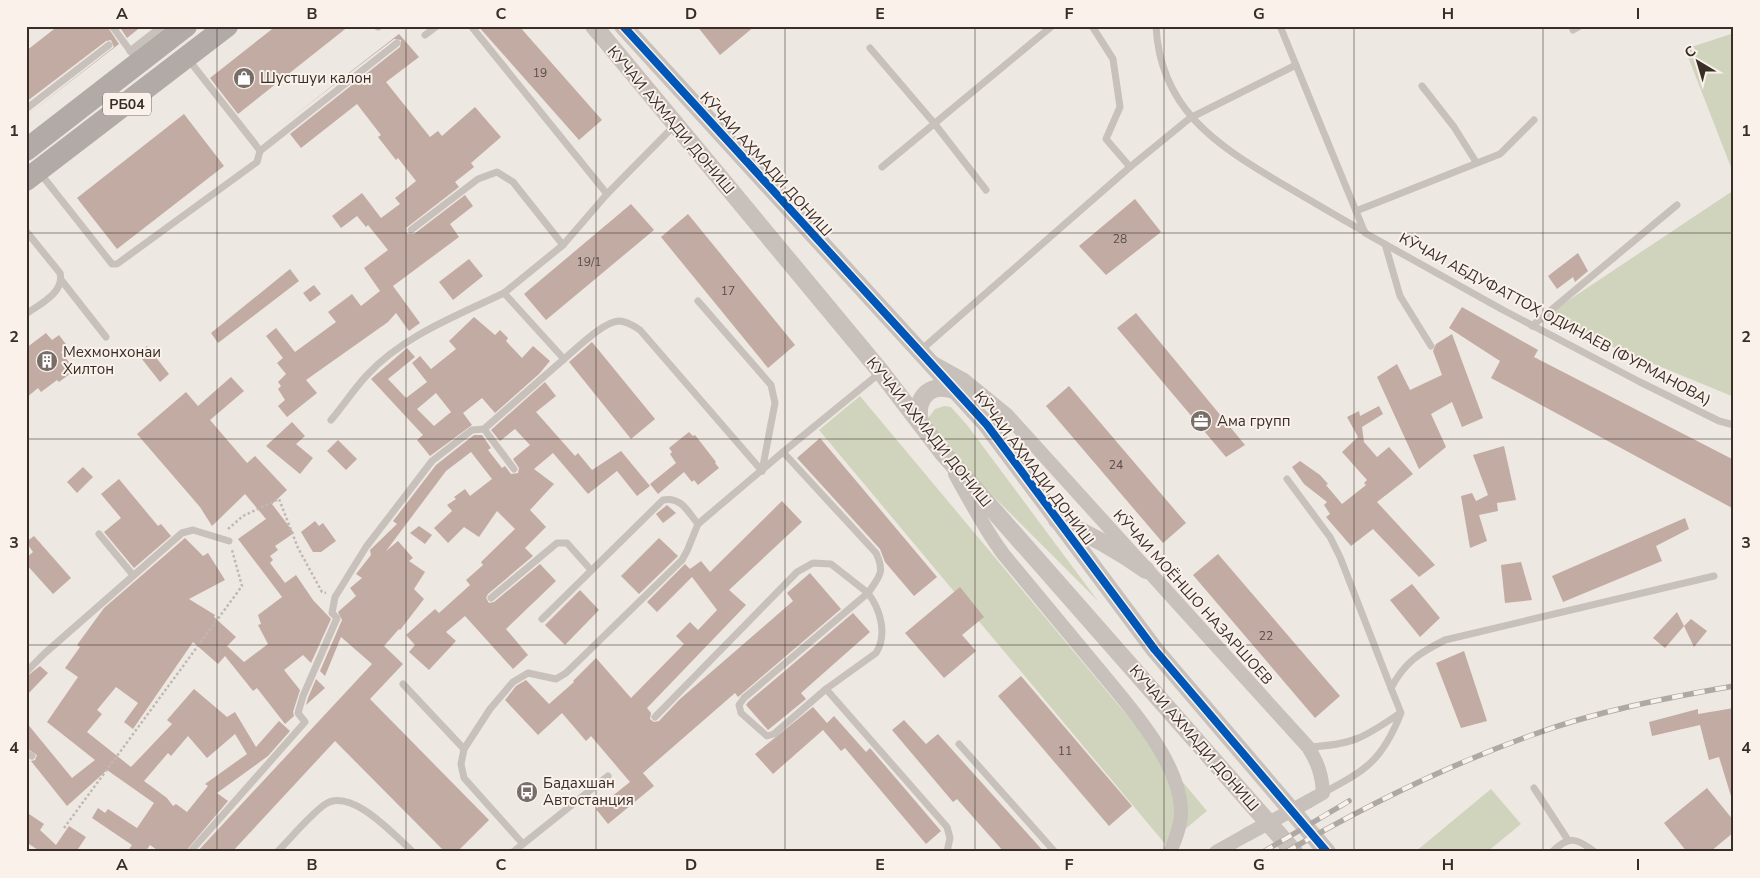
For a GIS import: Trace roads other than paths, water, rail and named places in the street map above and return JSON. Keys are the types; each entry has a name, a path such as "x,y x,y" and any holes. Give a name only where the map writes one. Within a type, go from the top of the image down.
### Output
{"highway":[{"name":"РБ04","path":"26,150 135,57 186,26"},
{"name":"РБ04","path":"32,176 227,26"}],"street":[{"name":"КУЧАИ АХМАДИ ДОНИШ","path":"594,26 881,372 943,453 1294,852"},
{"name":"КӮЧАИ АҲМАДИ ДОНИШ","path":"623,26 921,355 988,426 1155,650 1327,852"},
{"name":"КӮЧАИ МОЁНШО НАЗАРШОЕВ","path":"921,355 964,380 1007,416 1308,747 1317,761 1322,776 1323,793"},
{"path":"920,422 918,412 920,401 927,393 936,388 947,387 957,391"},
{"path":"943,453 982,522 1003,553 1136,714 1156,744 1173,778 1181,808 1178,831 1170,852"},
{"path":"1057,520 1088,533 1118,550 1146,570"},
{"path":"1216,852 1323,793"}],"lane":[{"path":"112,26 135,57 162,26"},
{"path":"425,35 436,26"},
{"path":"471,26 607,194"},
{"path":"882,167 1052,26"},
{"path":"1092,26 1113,58 1120,107 1106,139 1130,167"},
{"name":"КӮЧАИ АБДУФАТТОҲ ОДИНАЕВ (ФУРМАНОВА)","path":"1156,26 1162,64 1175,97 1190,118 1220,145 1245,163 1365,233 1532,326 1640,382 1719,421 1734,426"},
{"path":"1280,26 1365,233"},
{"path":"32,176 112,264 116,264 257,162 260,151 397,43"},
{"path":"26,110 110,45"},
{"path":"870,48 934,123 986,190"},
{"path":"187,58 260,151"},
{"path":"921,355 1130,167 1190,118 1296,65"},
{"path":"1422,86 1454,127 1476,162"},
{"path":"1356,211 1500,154 1534,120"},
{"path":"331,420 366,375 385,358 420,333 504,293 562,245 607,194 676,125"},
{"path":"411,230 478,178 497,172 513,182 562,245"},
{"path":"1532,326 1678,205"},
{"path":"27,234 60,273 62,280 106,337"},
{"path":"1385,244 1400,296 1412,320 1431,346"},
{"path":"26,314 59,289 62,280"},
{"path":"504,293 564,359"},
{"path":"698,301 771,385 775,403 762,471"},
{"path":"190,852 305,722 298,714 303,696 337,618 332,613 335,597 366,547 432,461 472,430 484,429 606,324 620,321 628,322 640,330 762,471"},
{"path":"523,844 464,778 461,764 464,749 490,709 514,682 528,673 556,679 566,673 682,560 688,551 698,524 881,372"},
{"path":"484,429 514,470"},
{"path":"655,717 798,572 813,563 831,564 868,593 877,605 882,637 880,645 876,652 826,689 774,734 767,736 741,713 739,705 744,698 868,593 881,574 881,563 876,553 783,452"},
{"path":"1287,479 1330,537 1340,556 1400,713 1391,738 1376,759 1358,774 1323,793"},
{"path":"542,619 663,500 671,498 678,500 698,524"},
{"path":"26,672 182,532 193,530 229,541"},
{"path":"99,534 133,574"},
{"path":"491,598 557,543 567,543 591,570"},
{"path":"1391,688 1400,671 1411,660 1445,640 1714,576"},
{"path":"403,684 464,749"},
{"path":"826,689 947,827 950,838 947,852"},
{"path":"1308,747 1337,746 1353,742 1371,733 1400,713"},
{"path":"959,744 1056,852"},
{"path":"513,852 608,776"},
{"path":"1534,788 1568,840"},
{"path":"278,852 325,804 343,800 360,806 413,852"},
{"path":"1552,852 1568,840 1580,841 1595,852"}],"railway":[{"path":"1286,852 1406,788 1468,760 1532,735 1607,712 1657,700 1734,686"},
{"path":"1263,852 1349,801"}],"place":[{"name":"Шустшуи калон","path":"244,78"},
{"name":"Мехмонхонаи Хилтон","path":"47,361"},
{"name":"Ама групп","path":"1201,421"},
{"name":"Бадахшан Автостанция","path":"527,792"}]}
